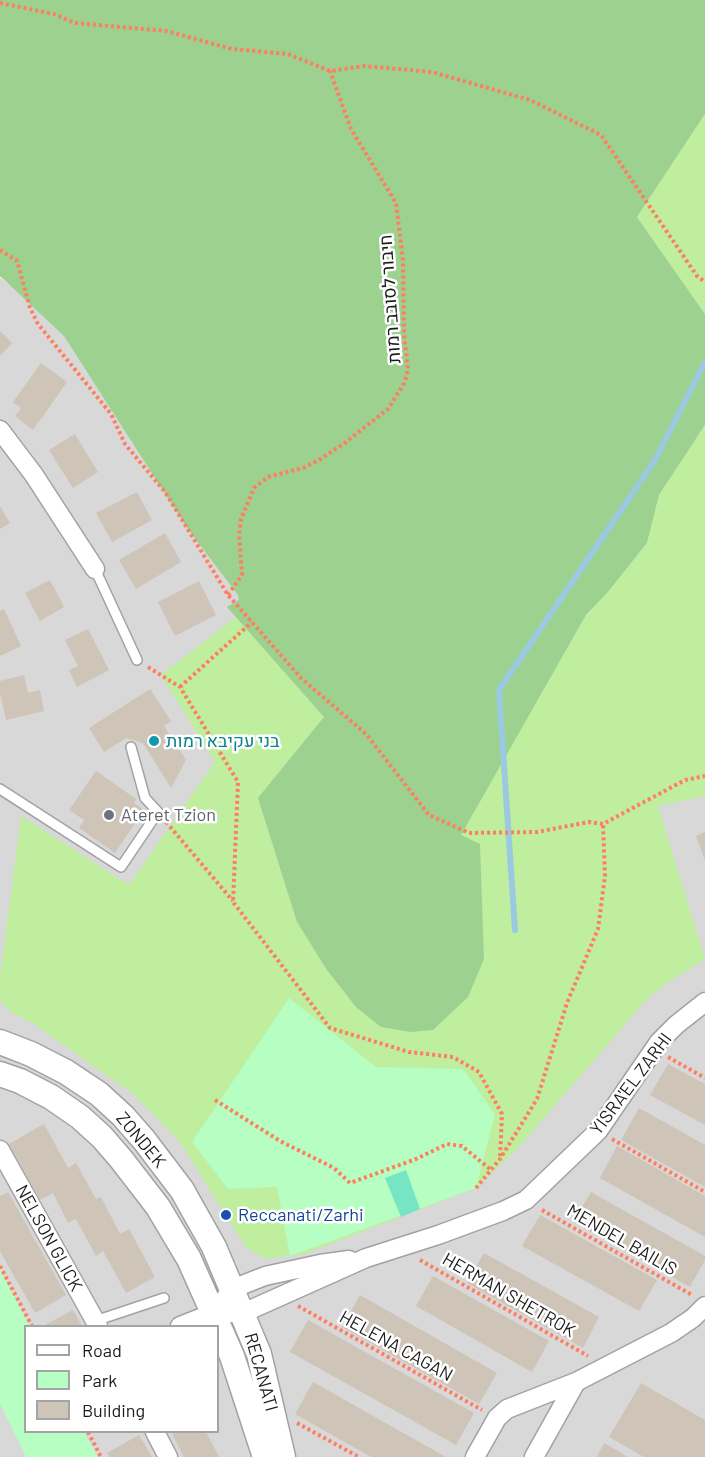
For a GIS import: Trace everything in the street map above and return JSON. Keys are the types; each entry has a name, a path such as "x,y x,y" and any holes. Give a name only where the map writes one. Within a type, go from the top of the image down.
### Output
{"street":[{"path":"0,430 34,475 95,569"},
{"name":"YISRA'EL ZARHI","path":"213,1313 243,1313 366,1258 475,1222 526,1200 598,1131 654,1049 676,1025 705,1002"},
{"name":"ZONDEK","path":"0,1042 32,1054 66,1072 99,1094 123,1116 182,1190 214,1247 232,1289"},
{"name":"ZONDEK","path":"0,1074 20,1081 51,1097 80,1117 108,1144 158,1207 189,1259 213,1313"},
{"name":"NELSON GLICK","path":"0,1150 97,1324"},
{"name":"YISRA'EL ZARHI","path":"232,1289 265,1276 294,1269 366,1258"},
{"path":"183,1325 213,1313 232,1289"},
{"name":"RECANATI","path":"232,1289 259,1354 283,1457"},
{"path":"475,1457 497,1419 507,1409 576,1382 671,1333 693,1318 700,1302"},
{"name":"RECANATI","path":"213,1313 218,1325"},
{"name":"RECANATI","path":"219,1327 232,1356 265,1457"},
{"path":"534,1457 576,1382"},
{"path":"155,1433 168,1457"}],"lane":[{"path":"95,569 137,660"},
{"path":"0,789 121,867 158,812 145,798 131,747"},
{"path":"97,1324 164,1298"}],"path":[{"path":"0,3 54,14 75,23 166,31 232,49 288,54 330,71 364,66 432,72 531,100 601,135 697,276 705,282"},
{"name":"חיבור לסובב רמות","path":"228,595 242,575 239,535 242,519 254,488 268,477 303,468 319,460 388,409 405,382 408,369 404,335 403,261 396,203 351,129 330,71"},
{"path":"0,250 17,261 30,308 38,324 111,414 125,444 165,492 228,595 301,678 366,734 429,815 469,833 537,832 589,822 603,824 685,780 705,776"},
{"path":"180,687 252,622"},
{"path":"137,660 180,687 238,782 233,902"},
{"path":"158,812 233,902 330,1028 409,1052 453,1057 479,1072 502,1114 500,1159"},
{"path":"476,1188 500,1159 537,1099 567,1003 598,928 605,876 603,824"},
{"path":"654,1049 705,1078"},
{"path":"215,1100 280,1141 334,1168 350,1183 416,1159 447,1144 462,1146 491,1170"},
{"path":"598,1131 705,1192"},
{"name":"MENDEL BAILIS","path":"526,1200 700,1302"},
{"name":"HERMAN SHETROK","path":"399,1248 607,1366"},
{"path":"0,1266 31,1325"},
{"name":"HELENA CAGAN","path":"282,1297 497,1419"},
{"path":"272,1409 359,1457"},
{"path":"89,1433 102,1457"}],"shaded area":[{"path":"0,278 84,343 409,789 705,792 705,1457 0,1457"}],"green space":[{"path":"0,0 705,0 705,114 637,217 705,314 705,425 659,495 647,543 608,592 586,615 461,835 480,844 484,959 468,997 433,1030 411,1032 381,1027 356,1007 327,970 297,922 258,798 324,717 227,607 239,600 238,595 187,528 64,336 0,276"},
{"path":"705,114 705,314 637,217"},
{"path":"705,425 705,796 658,806 705,959 667,983 647,999 519,1147 476,1188 304,1254 265,1259 246,1247 179,1141 133,1094 34,1024 11,1012 0,1000 0,977 21,816 129,885 215,762 161,675 236,617 324,717 258,798 297,922 327,970 356,1007 381,1027 484,959 480,845 460,835 586,615 608,592 647,543 659,495"},
{"path":"289,998 376,1067 463,1069 495,1114 476,1188 290,1256 277,1187 228,1189 192,1142"},
{"path":"406,1170 420,1209 401,1217 385,1178"},
{"path":"0,1268 29,1325 24,1325 24,1433 85,1433 98,1457 26,1457 0,1404"}],"building":[{"path":"0,331 12,343 0,356"},
{"path":"41,363 67,382 33,430 15,416 21,408 13,402"},
{"path":"75,434 98,472 73,488 49,450"},
{"path":"137,492 152,520 112,542 96,513"},
{"path":"0,506 10,523 0,529"},
{"path":"165,533 181,562 136,589 119,560"},
{"path":"50,580 64,607 40,621 25,593"},
{"path":"199,581 216,615 175,636 158,602"},
{"path":"4,609 21,646 0,656 0,611"},
{"path":"88,629 109,670 77,687 69,670 78,666 65,640"},
{"path":"24,675 28,693 40,690 44,711 6,720 0,693 0,681"},
{"name":"בני עקיבא רמות","path":"150,689 171,721 164,726 186,760 171,788 143,743 126,738 104,752 89,728"},
{"name":"Ateret Tzion","path":"96,771 136,799 134,803 144,810 115,853 79,828 84,820 69,810"},
{"path":"705,832 705,861 696,836"},
{"path":"668,1064 705,1084 705,1125 650,1095"},
{"path":"639,1108 705,1145 705,1187 621,1140"},
{"path":"44,1124 68,1168 76,1163 96,1199 101,1197 120,1234 129,1229 155,1277 126,1293 103,1251 96,1256 76,1219 68,1223 53,1193 40,1200 9,1144"},
{"path":"617,1146 705,1196 705,1237 600,1178"},
{"path":"8,1192 66,1295 35,1313 0,1251 0,1196"},
{"path":"591,1192 705,1256 690,1287 573,1222"},
{"path":"540,1215 657,1280 639,1311 522,1246"},
{"path":"484,1253 599,1317 583,1348 467,1283"},
{"path":"433,1276 549,1341 532,1372 416,1306"},
{"path":"360,1295 497,1373 479,1404 342,1327"},
{"path":"73,1310 81,1325 45,1325"},
{"path":"308,1320 474,1413 456,1445 290,1352"},
{"path":"313,1382 446,1457 371,1457 295,1414"},
{"path":"641,1383 705,1420 705,1457 644,1457 609,1437"},
{"path":"207,1433 219,1457 184,1457 172,1434"},
{"path":"139,1435 152,1457 110,1457 107,1453"},
{"path":"604,1443 628,1457 597,1457"}],"waterway":[{"path":"515,930 499,690 655,460 705,362"}],"place":[{"name":"בני עקיבא רמות","path":"154,741"},
{"name":"Ateret Tzion","path":"109,815"},
{"name":"Reccanati/Zarhi","path":"226,1215"}]}
